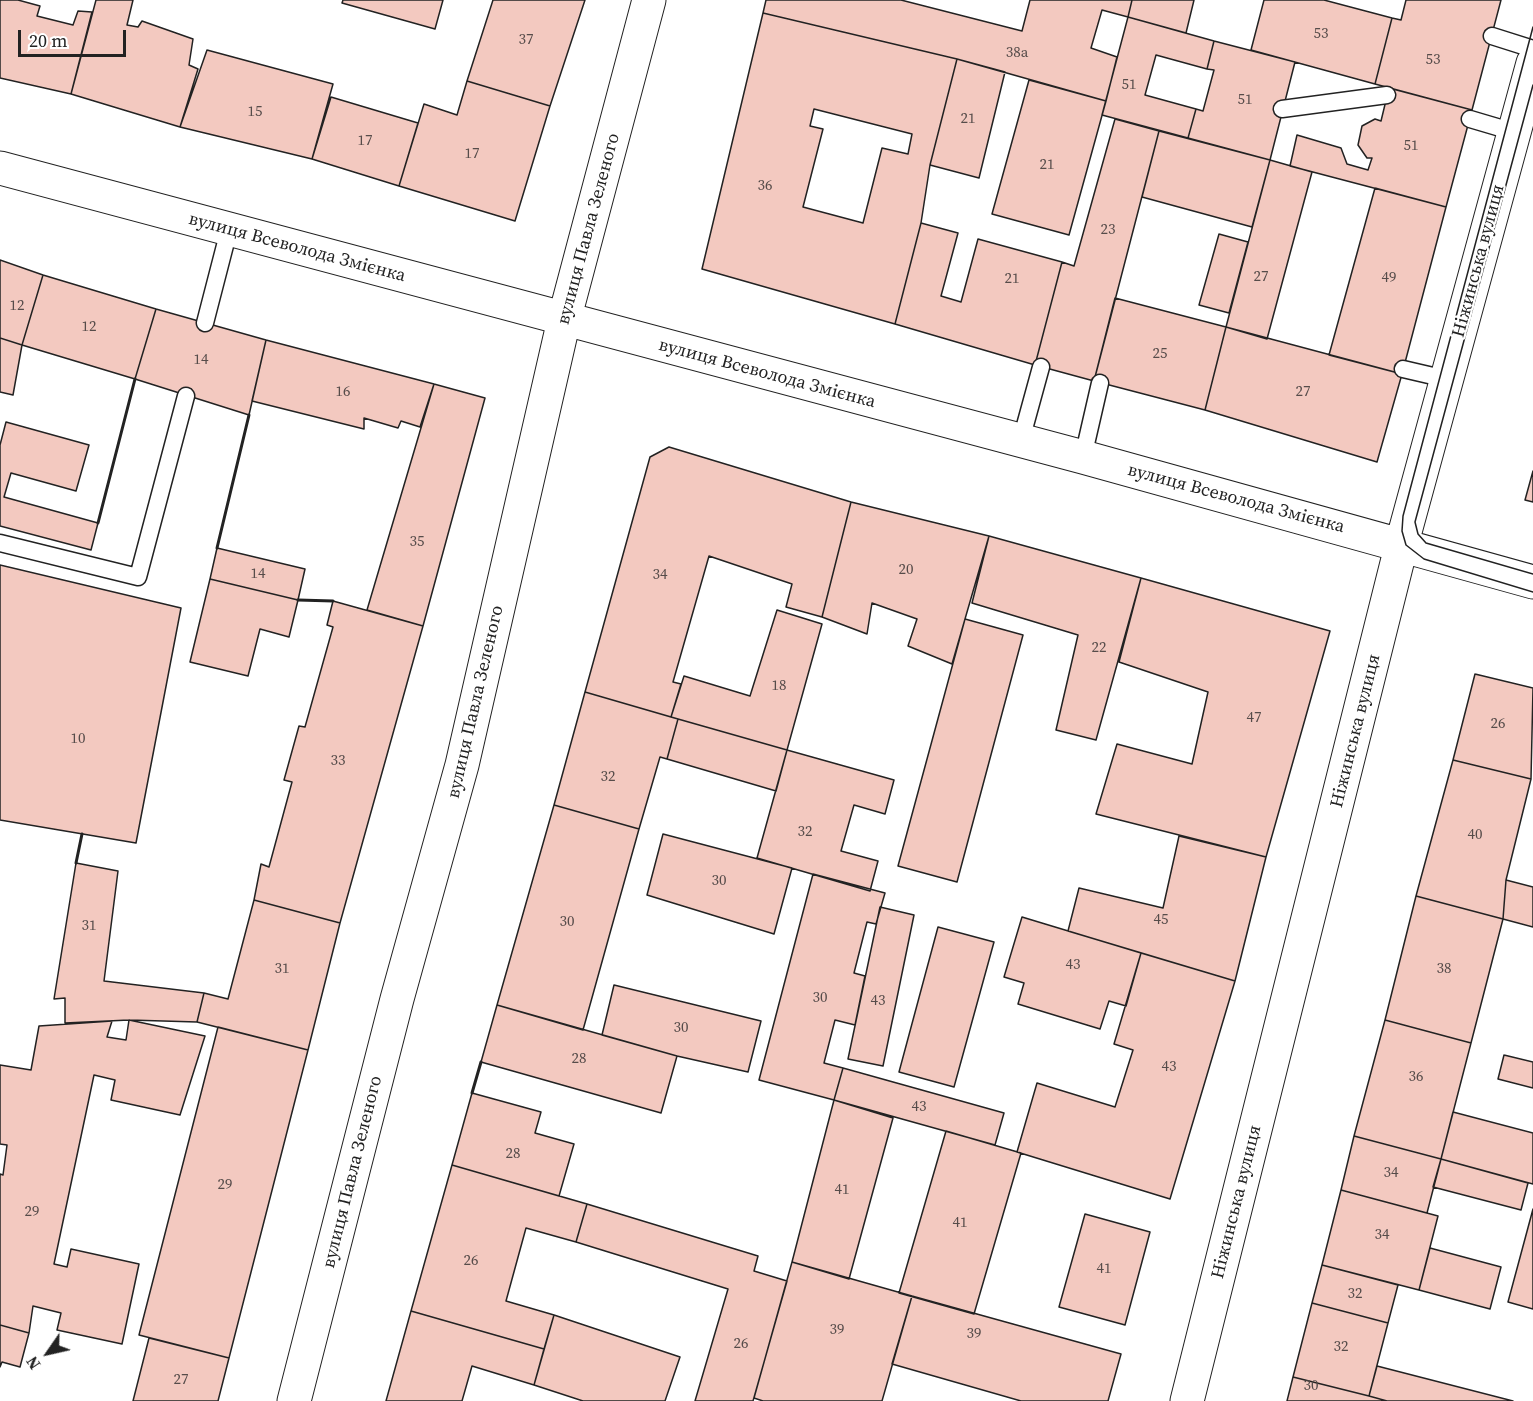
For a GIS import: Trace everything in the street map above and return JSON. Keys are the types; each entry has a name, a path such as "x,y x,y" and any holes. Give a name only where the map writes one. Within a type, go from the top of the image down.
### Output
{"street":[{"name":"вулиця Павла Зеленого","path":"294,1401 397,999 457,786 564,320 649,0"},
{"name":"Ніжинська вулиця","path":"1187,1401 1402,544 1533,63"},
{"name":"вулиця Всеволода Змієнка","path":"0,168 564,320 1022,440 1533,582"}],"lane":[{"path":"1492,36 1533,49"},
{"path":"1282,109 1387,95"},
{"path":"1470,119 1514,132"},
{"path":"205,323 229,230"},
{"path":"1022,440 1041,367"},
{"path":"1403,369 1446,379"},
{"path":"1083,457 1100,383"},
{"path":"0,543 138,577 186,396"}],"building":[{"path":"0,0 18,0 40,6 37,16 73,25 78,11 92,12 71,94 0,78"},
{"path":"96,0 133,0 127,25 138,27 142,21 193,39 189,65 198,69 180,127 71,94"},
{"path":"343,0 443,0 435,29 342,3"},
{"path":"493,0 585,0 550,106 467,81"},
{"path":"766,0 901,0 1022,31 1030,0 1132,0 1128,17 1102,10 1091,48 1117,57 1106,101 957,59 763,13"},
{"path":"1132,0 1194,0 1186,33 1128,17"},
{"path":"1264,0 1324,0 1392,18 1375,84 1251,50"},
{"path":"1406,0 1501,0 1472,110 1375,84 1392,18 1401,20"},
{"path":"763,13 957,59 930,165 921,223 895,324 702,269","holes":["814,109 912,134 908,154 882,148 863,223 803,207 823,129 810,126"]},
{"path":"1128,17 1214,41 1207,69 1156,55 1145,95 1196,109 1188,138 1102,115"},
{"path":"1214,41 1295,62 1270,160 1188,138 1196,109 1203,111 1214,70 1207,69"},
{"path":"207,50 333,84 312,159 180,127"},
{"path":"957,59 1005,72 979,178 930,165"},
{"path":"1029,80 1106,101 1069,235 992,214"},
{"path":"467,81 550,106 515,221 399,186 424,104 457,115"},
{"path":"1389,88 1472,110 1446,207 1290,166 1297,135 1341,148 1347,164 1368,170 1372,158 1367,158 1358,145 1362,126 1375,119 1381,121"},
{"path":"331,97 418,123 399,186 312,159"},
{"path":"1115,119 1159,131 1094,381 1035,365 1062,262 1074,266"},
{"path":"1159,131 1270,160 1252,227 1142,197"},
{"path":"1270,160 1312,172 1267,339 1226,327"},
{"path":"1375,188 1446,207 1402,374 1329,355"},
{"path":"921,223 958,233 941,296 961,302 978,239 1062,262 1035,365 895,324"},
{"path":"1219,234 1248,242 1229,313 1199,305"},
{"path":"0,260 43,275 22,345 0,338"},
{"path":"43,275 156,309 135,379 22,345"},
{"path":"1115,298 1226,327 1205,410 1094,381"},
{"path":"156,309 266,340 249,415 135,379"},
{"path":"1226,327 1402,374 1377,462 1205,410"},
{"path":"0,338 22,345 13,395 0,392"},
{"path":"266,340 434,384 420,427 401,421 398,428 364,418 364,429 252,401"},
{"path":"434,384 485,398 423,626 367,610"},
{"path":"6,422 89,445 76,491 11,473 4,497 98,523 91,550 0,526 0,445"},
{"path":"669,447 851,502 822,617 786,607 792,584 709,556 673,682 681,684 671,717 585,692 650,457"},
{"path":"1533,471 1533,502 1525,500"},
{"path":"851,502 989,536 952,664 908,646 917,619 872,603 867,634 822,617"},
{"path":"989,536 1141,578 1096,740 1056,730 1078,635 972,603"},
{"path":"217,548 305,569 298,600 210,579"},
{"path":"0,565 181,608 136,843 0,820"},
{"path":"1141,578 1330,631 1266,857 1096,814 1117,744 1192,764 1208,692 1119,662"},
{"path":"210,579 298,600 289,637 260,629 248,676 190,662"},
{"path":"333,601 423,626 340,923 254,900 261,864 269,867 292,782 284,780 299,726 305,727 333,627 327,625"},
{"path":"777,610 822,624 787,750 671,717 684,676 750,696"},
{"path":"965,619 1023,635 957,882 898,866"},
{"path":"1475,674 1533,688 1531,779 1453,760"},
{"path":"585,692 678,719 667,759 660,757 639,829 554,805"},
{"path":"678,719 787,750 776,791 667,759"},
{"path":"787,750 894,780 885,814 854,805 841,851 878,861 870,891 757,858"},
{"path":"1453,760 1531,779 1506,880 1503,919 1416,896"},
{"path":"554,805 639,829 583,1030 497,1005"},
{"path":"663,834 792,868 774,934 647,895"},
{"path":"1179,836 1266,857 1235,981 1068,931 1079,888 1163,908"},
{"path":"76,863 118,871 104,981 204,993 197,1022 129,1020 65,1023 65,998 54,999"},
{"path":"813,874 885,893 876,924 867,922 854,973 865,976 855,1025 835,1020 824,1063 843,1068 834,1100 759,1080"},
{"path":"1506,880 1533,887 1533,927 1503,919"},
{"path":"1416,896 1503,919 1471,1043 1385,1020"},
{"path":"254,900 340,923 308,1050 197,1022 204,993 228,999"},
{"path":"880,907 914,915 883,1066 848,1059"},
{"path":"1022,917 1141,953 1126,1006 1109,1001 1100,1029 1018,1004 1024,983 1004,977"},
{"path":"938,927 994,942 954,1087 899,1072"},
{"path":"1141,953 1235,981 1170,1199 1017,1152 1037,1083 1115,1107 1133,1050 1114,1044"},
{"path":"614,985 761,1021 748,1072 677,1056 602,1035"},
{"path":"497,1005 677,1056 661,1113 481,1062"},
{"path":"129,1020 205,1036 180,1115 111,1100 115,1080 94,1075 54,1264 67,1267 71,1249 139,1264 122,1344 57,1330 61,1313 33,1306 29,1333 0,1325 0,1174 3,1175 7,1145 0,1144 0,1065 31,1070 39,1026 112,1021 107,1037 126,1040"},
{"path":"1385,1020 1471,1043 1441,1159 1354,1136"},
{"path":"218,1027 308,1050 229,1358 139,1335"},
{"path":"1504,1055 1533,1062 1533,1088 1498,1079"},
{"path":"843,1068 1004,1113 995,1145 834,1100"},
{"path":"472,1093 541,1112 535,1133 574,1144 559,1196 452,1165"},
{"path":"834,1100 893,1118 849,1279 792,1262"},
{"path":"1453,1112 1533,1133 1533,1184 1441,1159"},
{"path":"946,1131 1021,1153 974,1314 899,1293"},
{"path":"1354,1136 1441,1159 1427,1213 1341,1190"},
{"path":"1441,1159 1528,1183 1521,1210 1433,1187"},
{"path":"452,1165 587,1204 576,1242 526,1228 506,1301 554,1315 544,1349 411,1311"},
{"path":"1341,1190 1438,1216 1419,1290 1322,1265"},
{"path":"587,1204 758,1256 754,1271 787,1281 753,1401 695,1401 728,1289 576,1242"},
{"path":"1533,1209 1533,1309 1508,1302"},
{"path":"1085,1214 1150,1232 1125,1325 1059,1307"},
{"path":"1430,1248 1501,1267 1490,1309 1419,1290"},
{"path":"792,1262 912,1296 882,1401 763,1401 754,1398"},
{"path":"1322,1265 1398,1285 1388,1323 1312,1303"},
{"path":"912,1296 1121,1354 1108,1401 1021,1401 892,1364"},
{"path":"1312,1303 1388,1323 1369,1396 1293,1377"},
{"path":"411,1311 544,1349 534,1385 472,1366 462,1401 386,1401"},
{"path":"554,1315 680,1357 665,1401 583,1401 534,1385"},
{"path":"0,1325 29,1333 20,1367 2,1362 0,1367"},
{"path":"149,1338 229,1358 218,1401 133,1401"},
{"path":"1377,1366 1513,1401 1387,1401 1369,1396"},
{"path":"1293,1377 1369,1396 1387,1401 1287,1401"}],"tram line":[{"path":"1533,27 1403,516 1402,531 1406,545 1424,559 1533,592"},
{"path":"1533,85 1415,522 1418,534 1426,543 1533,574"}],"wall":[{"path":"98,523 135,379"},
{"path":"217,548 249,415"},
{"path":"298,600 333,601"},
{"path":"76,863 82,834"},
{"path":"472,1093 481,1062"}]}
